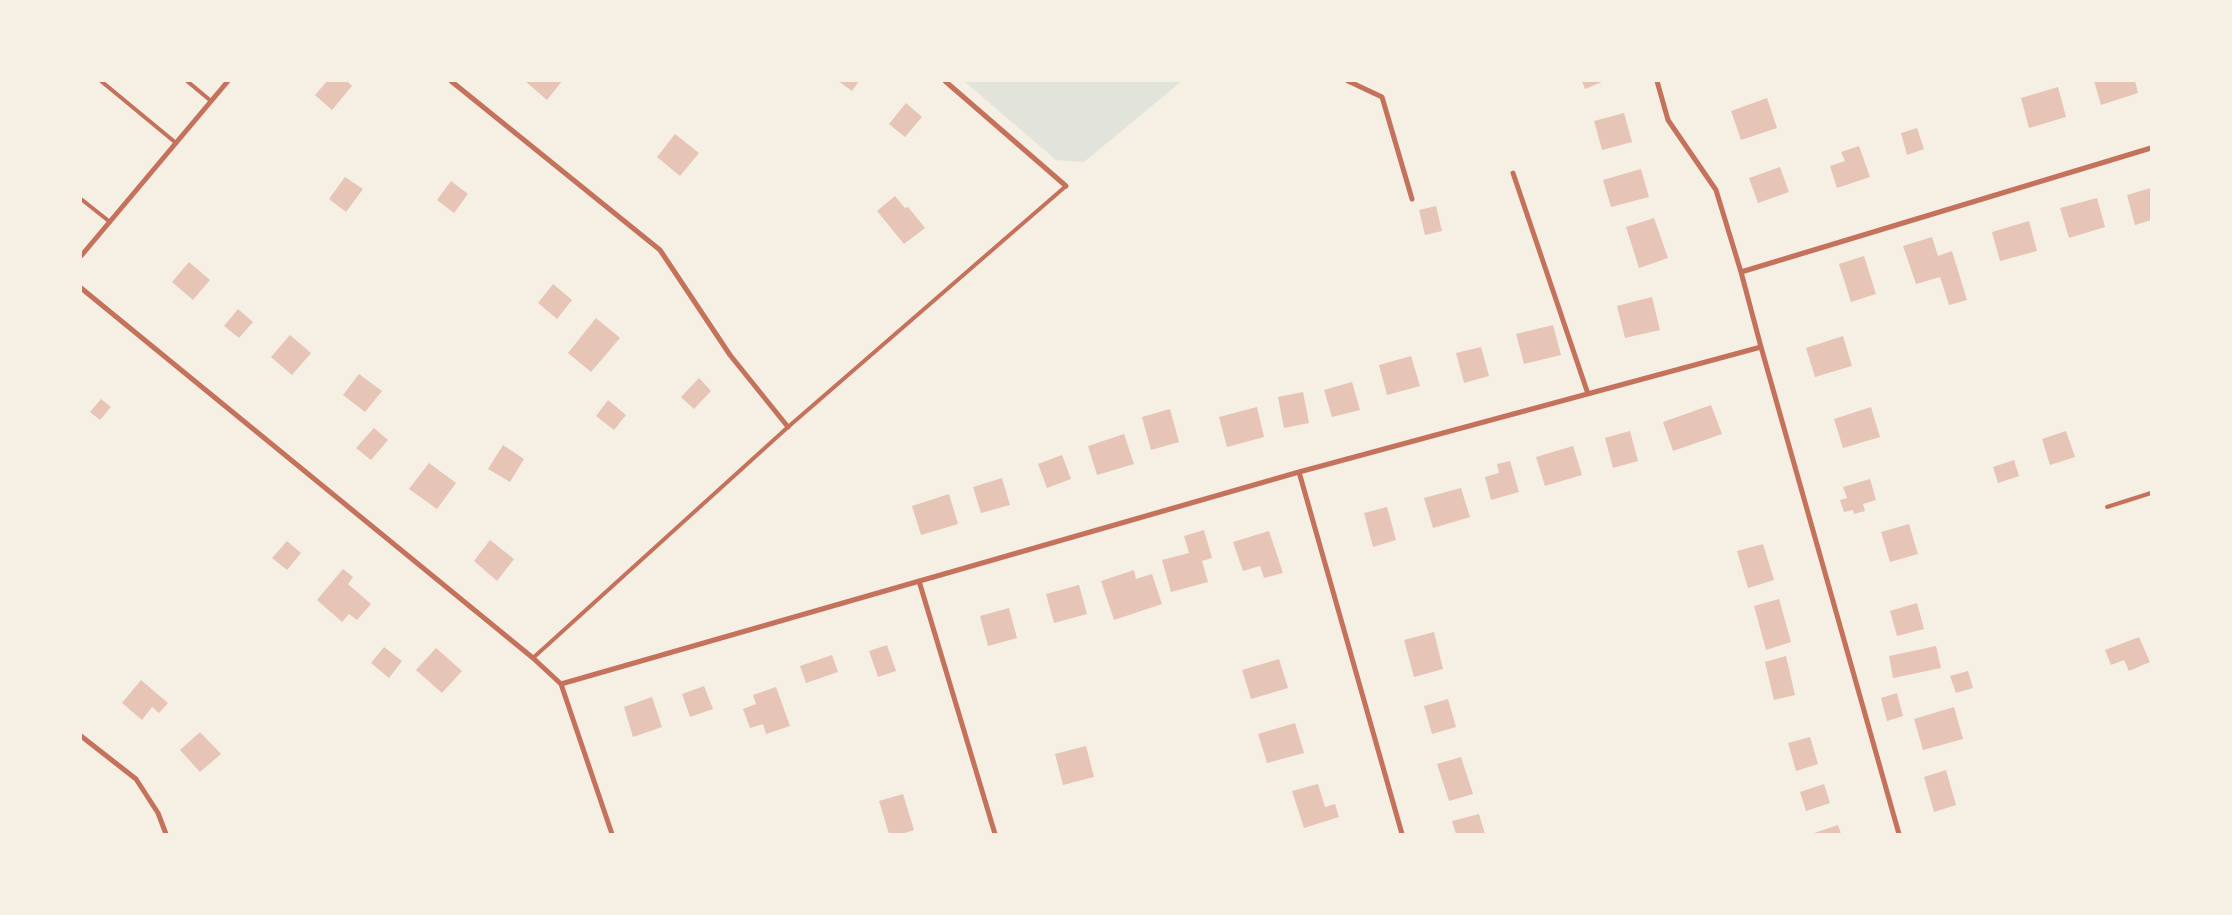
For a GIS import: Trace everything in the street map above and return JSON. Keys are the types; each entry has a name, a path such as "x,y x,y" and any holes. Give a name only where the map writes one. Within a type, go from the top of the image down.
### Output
{"street":[{"path":"81,256 228,81"},
{"path":"451,81 660,250 730,355 788,427"},
{"path":"945,81 1066,186"},
{"path":"1348,81 1382,97 1412,199"},
{"path":"1657,81 1668,120 1716,190 1741,272 1760,347 1899,834"},
{"path":"1741,272 2151,148"},
{"path":"1514,173 1588,394"},
{"path":"81,288 533,658 561,684 612,834"},
{"path":"561,684 1300,472 1760,347"},
{"path":"1300,472 1402,834"},
{"path":"919,581 994,834"},
{"path":"81,736 136,779 158,813 166,834"}],"lane":[{"path":"101,81 176,143"},
{"path":"187,81 211,101"},
{"path":"533,658 788,427 1066,186"},
{"path":"81,199 110,222"},
{"path":"2107,507 2151,493"}],"shaded area":[{"path":"964,81 1182,81 1084,162 1056,160"}],"building":[{"path":"327,81 347,81 352,86 332,110 315,95"},
{"path":"525,81 562,81 547,100"},
{"path":"838,81 859,81 852,91"},
{"path":"1582,81 1604,81 1585,89"},
{"path":"2094,81 2135,81 2138,93 2101,105"},
{"path":"2058,87 2066,117 2029,128 2021,98"},
{"path":"1767,98 1777,128 1741,140 1731,111"},
{"path":"906,103 922,117 905,137 889,124"},
{"path":"1624,113 1632,142 1602,150 1594,121"},
{"path":"1917,128 1924,149 1907,155 1901,133"},
{"path":"675,134 699,153 680,176 657,157"},
{"path":"1859,146 1870,177 1837,188 1830,166 1845,161 1841,152"},
{"path":"1780,167 1789,192 1758,203 1749,178"},
{"path":"1641,169 1649,197 1611,207 1603,180"},
{"path":"345,177 363,189 346,212 329,199"},
{"path":"451,181 468,194 454,213 437,200"},
{"path":"2151,188 2151,220 2135,225 2127,195"},
{"path":"895,196 905,208 908,207 925,228 904,244 877,211"},
{"path":"2097,198 2105,227 2069,238 2060,208"},
{"path":"1436,206 1442,231 1425,235 1419,210"},
{"path":"1654,218 1668,258 1639,268 1626,227"},
{"path":"2029,221 2037,251 2000,261 1992,232"},
{"path":"1932,237 1938,256 1952,251 1967,300 1949,305 1940,277 1916,284 1903,246"},
{"path":"1864,256 1876,294 1851,302 1839,264"},
{"path":"189,262 210,280 193,300 172,282"},
{"path":"553,284 572,300 557,319 538,303"},
{"path":"1652,297 1660,330 1625,338 1617,306"},
{"path":"238,309 253,322 239,338 224,326"},
{"path":"596,318 620,338 591,372 568,353"},
{"path":"1553,325 1561,355 1524,364 1516,334"},
{"path":"290,335 311,353 292,375 271,357"},
{"path":"1843,336 1852,366 1815,377 1806,348"},
{"path":"1481,347 1489,376 1464,383 1456,353"},
{"path":"1411,356 1420,386 1387,395 1379,365"},
{"path":"359,374 382,391 365,412 343,395"},
{"path":"699,378 711,391 694,409 681,397"},
{"path":"1352,382 1360,410 1332,417 1324,390"},
{"path":"1303,392 1309,423 1284,428 1278,397"},
{"path":"101,399 111,407 100,420 90,412"},
{"path":"608,400 626,415 614,430 596,416"},
{"path":"1711,405 1722,434 1673,451 1663,422"},
{"path":"1257,407 1264,437 1227,447 1219,417"},
{"path":"1871,407 1880,437 1843,448 1834,419"},
{"path":"1170,409 1179,442 1151,450 1142,417"},
{"path":"374,428 388,440 371,460 356,448"},
{"path":"1630,431 1638,461 1613,468 1605,438"},
{"path":"2066,431 2075,457 2050,465 2042,439"},
{"path":"1124,434 1134,464 1097,475 1088,446"},
{"path":"503,445 524,459 510,482 488,469"},
{"path":"1573,446 1582,475 1545,486 1536,457"},
{"path":"1062,455 1071,479 1047,488 1038,464"},
{"path":"2014,460 2019,476 1998,483 1993,467"},
{"path":"1510,461 1519,492 1491,500 1485,477 1499,473 1497,464"},
{"path":"429,463 456,483 437,509 409,489"},
{"path":"1002,478 1010,505 981,513 973,487"},
{"path":"1870,479 1876,500 1863,504 1865,511 1854,514 1853,510 1844,512 1840,500 1847,498 1843,487"},
{"path":"1461,488 1470,517 1433,528 1424,498"},
{"path":"949,494 958,524 921,535 912,506"},
{"path":"1387,507 1396,540 1373,547 1364,513"},
{"path":"1909,524 1918,554 1890,562 1881,532"},
{"path":"1204,530 1212,558 1202,561 1208,582 1171,592 1162,560 1189,553 1184,536"},
{"path":"1269,531 1283,573 1264,578 1260,566 1243,571 1233,542"},
{"path":"490,540 514,559 497,581 474,561"},
{"path":"287,541 301,553 287,570 272,558"},
{"path":"1763,544 1774,580 1748,588 1737,551"},
{"path":"343,569 353,577 348,584 371,604 357,620 349,614 342,622 317,600"},
{"path":"1134,570 1136,579 1152,574 1162,604 1114,620 1101,581"},
{"path":"1079,585 1087,614 1054,623 1046,594"},
{"path":"1779,599 1791,642 1766,650 1754,606"},
{"path":"1917,603 1924,629 1897,636 1890,611"},
{"path":"1009,608 1017,638 988,646 980,616"},
{"path":"1434,632 1443,669 1414,677 1404,640"},
{"path":"2139,637 2150,662 2129,671 2124,660 2111,665 2105,650"},
{"path":"887,645 896,671 878,677 869,651"},
{"path":"1936,646 1941,668 1893,678 1889,656"},
{"path":"384,647 402,661 389,678 371,663"},
{"path":"436,648 462,671 442,693 416,670"},
{"path":"832,655 838,672 806,683 800,666"},
{"path":"1786,656 1795,695 1774,700 1765,662"},
{"path":"1279,659 1288,688 1251,699 1242,670"},
{"path":"1968,671 1973,688 1956,693 1950,676"},
{"path":"141,680 168,703 159,713 152,707 142,720 122,703"},
{"path":"704,686 713,709 690,717 682,694"},
{"path":"776,687 790,726 766,734 763,724 750,728 743,709 756,704 753,695"},
{"path":"1897,693 1903,716 1887,721 1881,698"},
{"path":"652,697 662,727 633,737 624,707"},
{"path":"1448,699 1456,727 1432,734 1424,706"},
{"path":"1954,707 1963,739 1923,750 1914,719"},
{"path":"1295,723 1304,753 1267,763 1258,734"},
{"path":"200,732 221,754 200,772 180,750"},
{"path":"1810,737 1818,764 1796,771 1788,743"},
{"path":"1086,746 1094,777 1063,785 1055,754"},
{"path":"1461,757 1473,794 1449,801 1437,764"},
{"path":"1946,770 1956,805 1934,812 1924,777"},
{"path":"1318,784 1325,807 1335,804 1339,817 1304,828 1292,791"},
{"path":"1824,784 1830,803 1806,811 1800,792"},
{"path":"903,794 914,830 902,834 889,834 879,801"},
{"path":"1479,814 1485,834 1456,834 1452,821"},
{"path":"1838,825 1841,834 1814,834 1814,833"}]}
